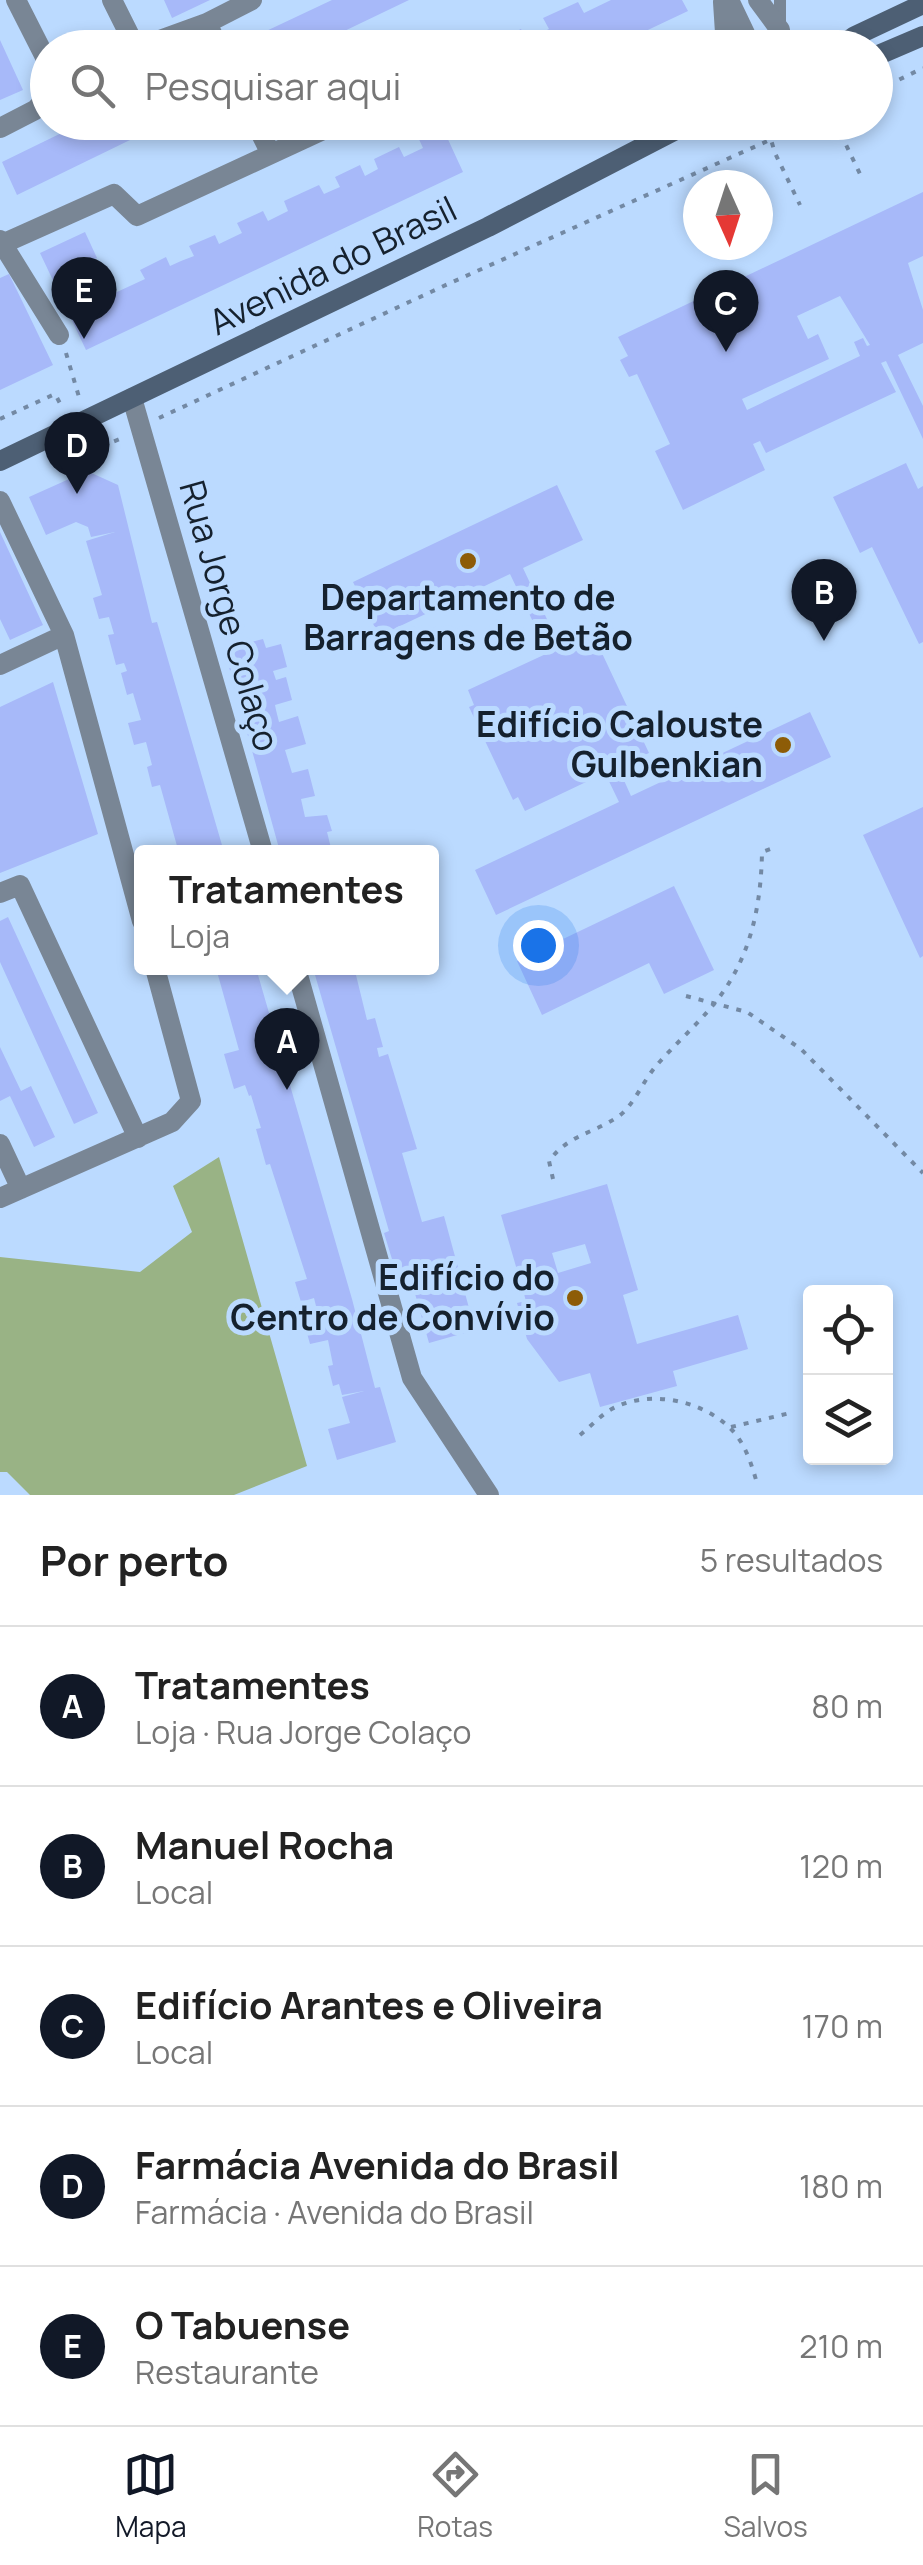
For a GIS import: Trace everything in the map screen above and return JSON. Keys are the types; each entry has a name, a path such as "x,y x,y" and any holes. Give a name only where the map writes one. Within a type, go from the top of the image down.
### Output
{"main road":[{"path":"868,30 923,4"},
{"path":"893,49 923,36"},
{"name":"Avenida do Brasil","path":"0,461 510,217 658,140"}],"street":[{"path":"16,0 31,30"},
{"path":"112,0 128,30"},
{"path":"187,30 252,0"},
{"path":"726,0 726,30"},
{"path":"726,0 742,30"},
{"path":"758,0 776,30"},
{"path":"207,23 210,30"},
{"path":"0,128 30,113"},
{"path":"264,140 270,152"},
{"path":"58,335 1,242 114,194 138,216 297,140"},
{"name":"Rua Jorge Colaço","path":"132,398 261,845"},
{"path":"0,502 64,635 134,892"},
{"path":"0,665 64,635"},
{"path":"0,893 20,885 138,1138"},
{"path":"0,1198 172,1122 191,1102 157,975"},
{"path":"298,975 412,1378 489,1495"},
{"path":"0,1144 21,1189"}],"lane":[{"path":"780,0 781,30"}],"path":[{"path":"893,83 923,68"},
{"path":"844,140 861,176"},
{"path":"58,335 84,454 126,438 141,427 462,278 771,141 800,205"},
{"path":"0,419 55,394 101,445"},
{"path":"554,1179 549,1161 561,1145 622,1115 655,1067 716,1002 738,968 753,932 761,893 762,852 776,847"},
{"path":"686,996 748,1012 801,1049 923,1173"},
{"path":"580,1436 612,1409 652,1398 694,1404 729,1427 748,1453 757,1483"},
{"path":"729,1427 790,1412"}],"green space":[{"path":"219,1157 307,1466 234,1495 30,1495 7,1472 0,1472 0,1257 140,1272 192,1232 173,1186"}],"building":[{"path":"164,0 210,0 172,18"},
{"path":"332,0 409,0 346,30 268,30"},
{"path":"611,0 682,0 688,11 648,30 547,30 543,18 578,2 584,13"},
{"path":"0,40 23,90 0,100"},
{"path":"47,140 130,140 17,195 2,162"},
{"path":"419,140 448,140 463,172 86,350 40,253 85,232 97,258 87,262 104,298 145,279 140,270 166,257 170,266 194,256 189,246 215,235 219,244 242,233 237,223 263,211 268,221 288,211 284,201 319,185 324,194 340,187 335,177 360,165 365,176 378,169 374,159 399,147 404,157 423,148"},
{"path":"923,192 923,256 908,263 923,310 923,343 898,355 923,406 923,439 886,361 881,363 896,392 766,453 760,441 753,444 765,470 683,510 655,451 670,444 637,374 629,377 620,360 628,356 618,337","holes":["840,296 870,345 863,338 854,342 860,356 747,410 742,399 829,359 818,334 808,339 797,316"]},
{"path":"9,274 53,365 0,390 0,278"},
{"path":"906,463 918,489 923,486 923,642 919,644 872,547 860,553 833,497"},
{"path":"87,471 118,485 152,623 157,622 222,845 177,845 160,785 152,787 146,742 134,745 128,723 141,720 133,693 127,695 121,673 127,671 124,663 116,665 108,635 114,634 109,617 99,619 93,598 102,595 86,541 115,532 91,537 88,527 76,522 46,535 29,497"},
{"name":"Edifício Calouste Gulbenkian","path":"557,485 583,540 523,568 560,647 592,632 649,753 618,767 631,796 810,712 831,757 496,915 475,870 619,802 605,773 525,811 518,797 513,800 469,707 474,705 468,690 548,653 510,574 379,636 353,582"},
{"path":"0,532 43,625 10,640 0,619"},
{"path":"263,639 266,648 281,644 287,667 273,671 276,680 286,677 292,700 275,705 279,722 298,716 306,744 285,750 292,773 308,769 315,796 301,799 305,817 327,815 332,831 327,832 330,845 278,845 224,649"},
{"path":"53,682 98,834 0,873 0,707"},
{"path":"923,807 923,956 920,958 863,835"},
{"path":"674,886 714,970 664,994 649,963 542,1015 517,961"},
{"path":"8,917 98,1113 74,1124 0,962 0,921"},
{"path":"218,975 258,975 375,1388 380,1387 396,1442 337,1460 328,1429 350,1423 342,1397 364,1391 342,1395 339,1384 333,1386 328,1340 310,1344 305,1326 320,1322 314,1298 301,1302 295,1282 307,1279 270,1164 266,1165 251,1095 245,1085 234,1089 224,1054 239,1050"},
{"path":"315,975 356,975 367,1020 375,1018 383,1047 377,1048 379,1057 388,1054 417,1149 402,1153 422,1222 444,1216 475,1330 429,1343 408,1269 395,1269 384,1233 389,1231"},
{"path":"0,1047 21,1091 31,1086 55,1137 34,1147 10,1096 0,1101"},
{"name":"Edifício do Centro de Convívio","path":"607,1184 638,1290 623,1295 637,1344 738,1315 748,1349 673,1371 677,1386 600,1407 590,1373 559,1382 527,1339 517,1303 526,1301 501,1215","holes":["585,1244 591,1263 558,1273 552,1253"]}],"place":[{"name":"O Tabuense","path":"84,339"},
{"name":"Edifício Arantes e Oliveira","path":"726,352"},
{"name":"Farmácia Avenida do Brasil","path":"77,494"},
{"name":"Departamento de Barragens de Betão","path":"468,561"},
{"name":"Manuel Rocha","path":"824,641"},
{"name":"Edifício Calouste Gulbenkian","path":"783,745"},
{"name":"Tratamentes","path":"287,1090"},
{"name":"Edifício do Centro de Convívio","path":"575,1298"}]}
